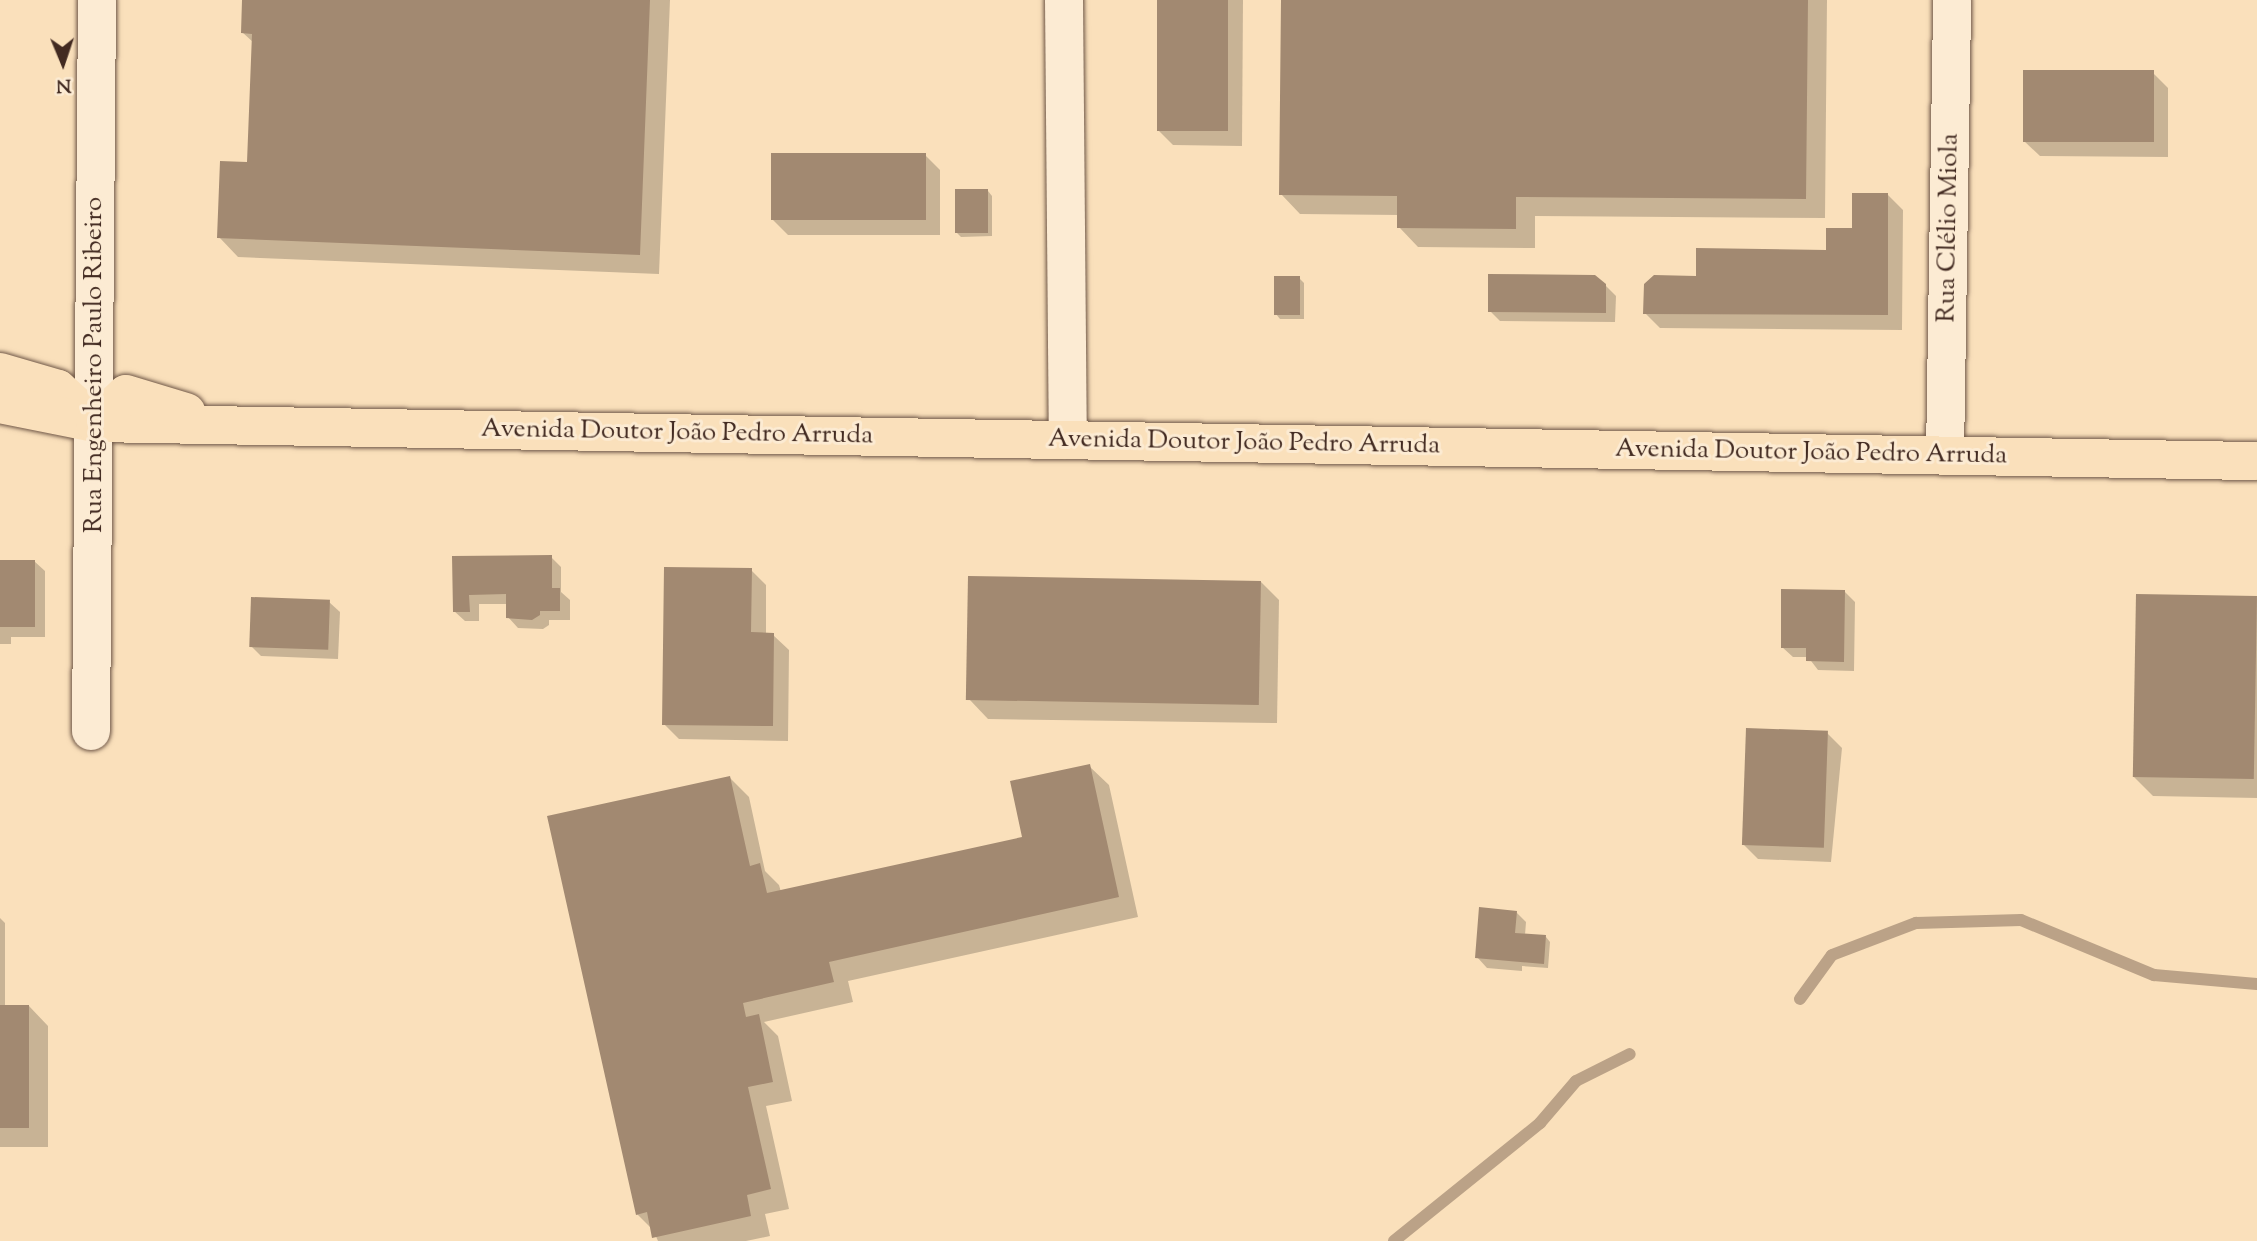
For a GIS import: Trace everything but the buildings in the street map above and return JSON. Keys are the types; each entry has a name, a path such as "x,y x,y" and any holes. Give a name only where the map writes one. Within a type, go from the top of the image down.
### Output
{"main road":[{"path":"0,372 58,389 95,423"},
{"name":"Avenida Doutor João Pedro Arruda","path":"95,423 125,394 231,425 2257,461"},
{"path":"0,404 95,423"}],"street":[{"name":"Rua Engenheiro Paulo Ribeiro","path":"91,730 97,0"},
{"path":"1064,0 1068,440"},
{"name":"Rua Clélio Miola","path":"1945,455 1952,0"}],"waterway":[{"path":"1800,999 1832,955 1916,923 2021,920 2154,975 2257,984"},
{"path":"1394,1241 1540,1123 1576,1081 1630,1054"}]}
